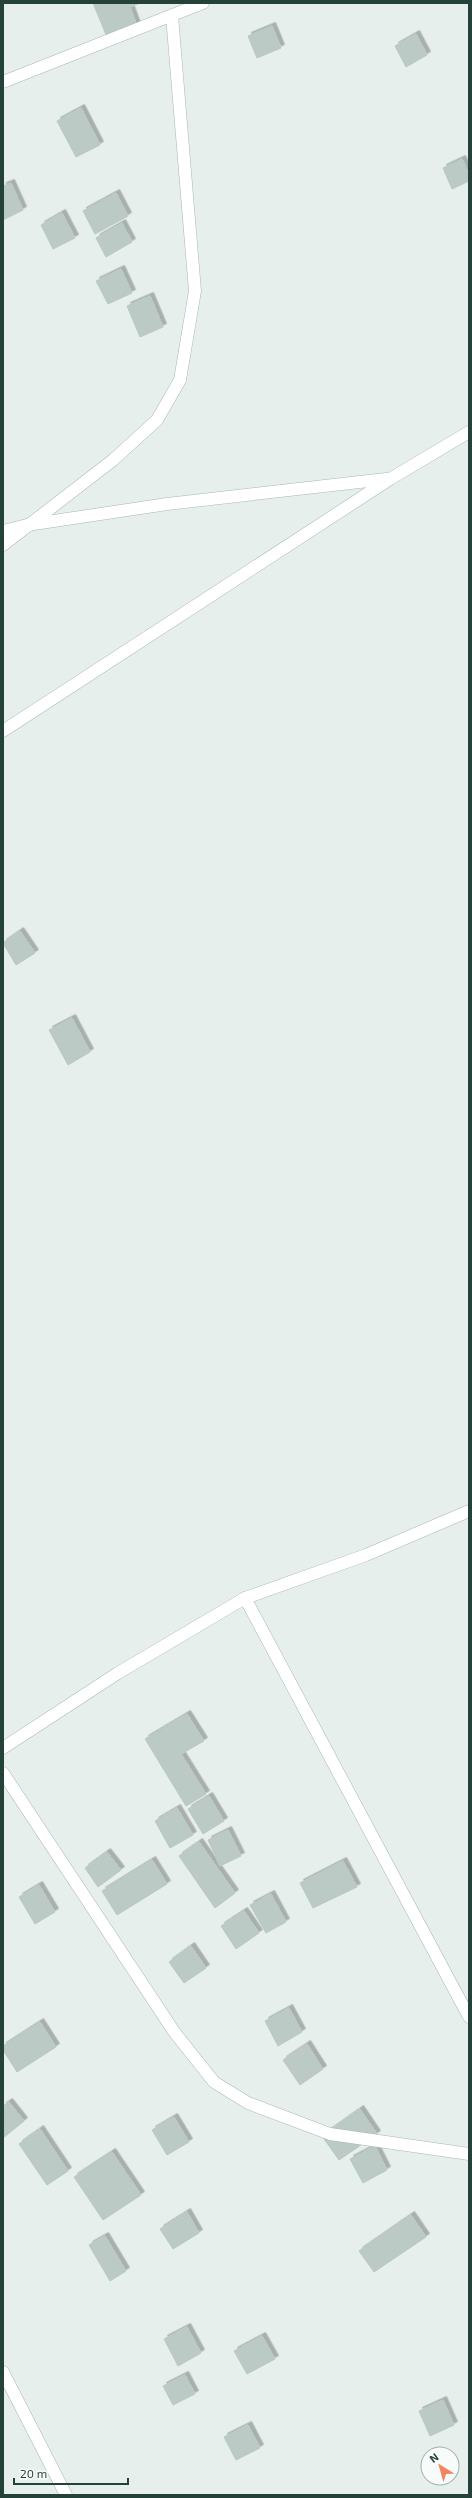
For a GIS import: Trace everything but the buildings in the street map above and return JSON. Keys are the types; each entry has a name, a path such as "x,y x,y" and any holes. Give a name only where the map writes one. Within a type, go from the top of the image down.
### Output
{"street":[{"path":"3,82 204,3"},
{"path":"3,545 113,460 156,420 180,380 195,291 172,16"},
{"path":"3,731 390,479 469,432"},
{"path":"3,531 27,525 167,504 390,479"},
{"path":"3,1748 118,1673 245,1598 366,1555 469,1511"},
{"path":"245,1598 469,2017"},
{"path":"3,1773 175,2033 214,2082 248,2103 330,2134 469,2154"},
{"path":"3,2372 66,2495"}]}
